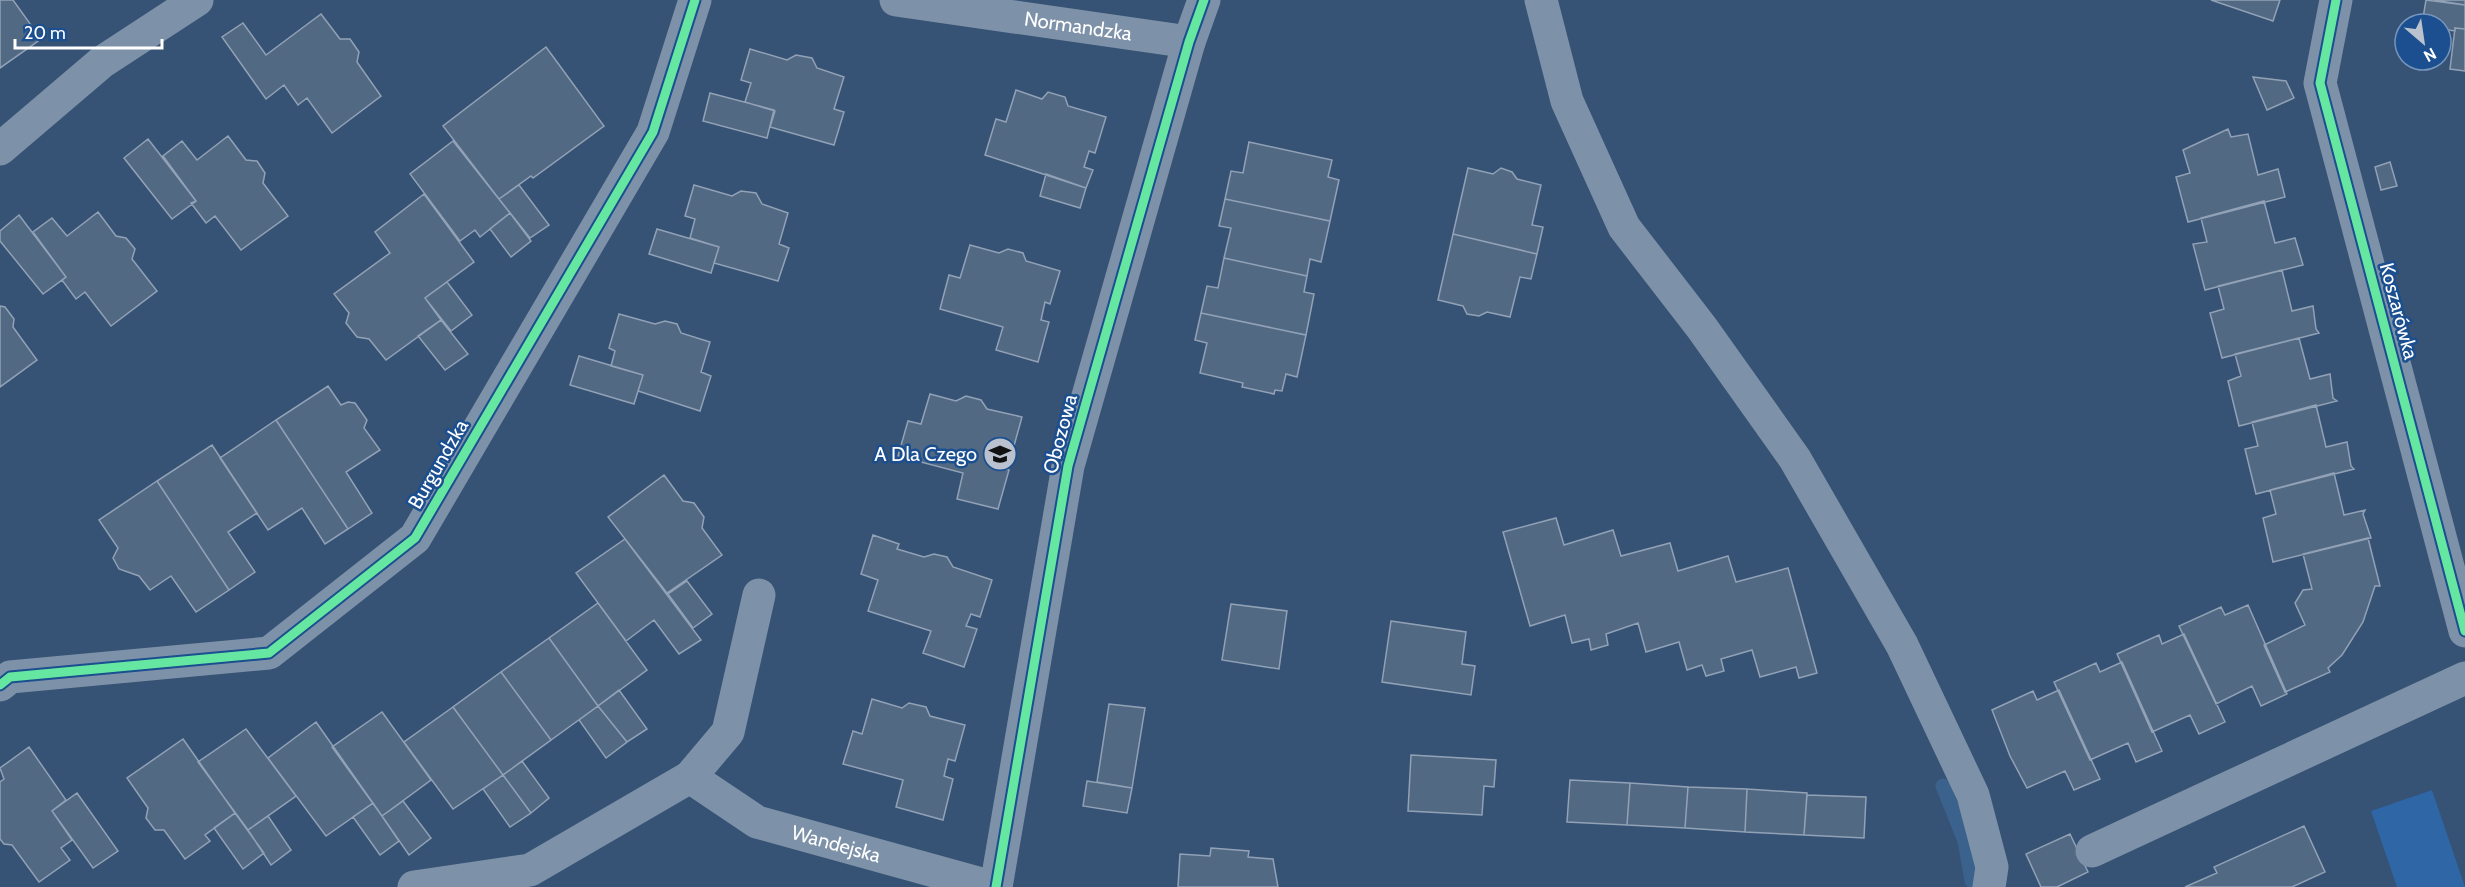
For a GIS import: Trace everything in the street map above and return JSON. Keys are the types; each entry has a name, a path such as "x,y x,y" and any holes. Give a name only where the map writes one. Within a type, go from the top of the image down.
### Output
{"street":[{"path":"0,149 102,62 197,0"},
{"name":"Burgundzka","path":"0,685 10,677 269,653 415,538 653,132 695,0"},
{"name":"Normandzka","path":"896,0 1189,42"},
{"name":"Obozowa","path":"994,887 1068,466 1189,42 1204,0"},
{"path":"1541,0 1567,101 1624,227 1702,328 1795,459 1902,645 1973,795 1992,867 1989,887"},
{"name":"Koszarówka","path":"2336,0 2320,83 2457,574 2465,631"},
{"path":"414,887 530,870 690,777 728,732 759,595"},
{"path":"2092,851 2465,678"},
{"name":"Wandejska","path":"690,777 757,822 994,887"}],"shaded area":[{"path":"2432,790 2465,887 2397,887 2371,811"}],"building":[{"path":"0,0 13,0 41,39 0,68"},
{"path":"2211,0 2280,0 2273,21"},
{"path":"2426,0 2465,5 2465,29 2455,28 2453,31 2453,12 2424,12"},
{"path":"2434,0 2465,0 2465,5"},
{"path":"321,14 340,39 350,39 359,52 357,62 381,96 332,133 307,98 298,105 284,85 266,99 222,37 243,23 266,55"},
{"path":"2455,28 2465,29 2465,71 2453,69"},
{"path":"546,47 604,126 533,178 531,176 499,199 443,126"},
{"path":"750,49 787,60 796,55 812,58 817,68 844,77 834,109 844,112 834,145 770,127 775,111 745,102 751,83 741,80"},
{"path":"2253,77 2286,81 2294,98 2267,110"},
{"path":"1016,90 1042,99 1048,92 1065,97 1068,106 1106,117 1095,153 1089,151 1084,167 1093,170 1086,188 985,155 996,119 1006,122"},
{"path":"710,93 774,110 767,138 703,121"},
{"path":"2228,129 2231,137 2248,134 2258,175 2278,169 2285,197 2188,222 2176,177 2190,173 2183,150"},
{"path":"228,136 246,160 257,161 265,173 263,183 288,216 241,250 215,216 206,223 191,203 196,201 163,156 182,141 197,160"},
{"path":"148,139 196,201 172,219 124,158"},
{"path":"453,141 510,213 480,237 475,230 460,241 410,174"},
{"path":"1249,142 1332,160 1328,177 1339,180 1330,221 1225,199 1231,171 1243,173"},
{"path":"2390,162 2397,186 2381,190 2375,167"},
{"path":"1468,168 1493,174 1501,168 1512,172 1517,179 1541,185 1532,225 1543,227 1537,254 1453,234"},
{"path":"1046,174 1086,188 1080,208 1040,196"},
{"path":"519,185 549,225 530,238 499,199"},
{"path":"694,185 732,196 741,191 756,193 762,204 788,213 779,244 789,248 778,281 714,263 719,247 690,238 695,219 685,216"},
{"path":"424,194 474,262 425,298 441,320 386,360 369,339 357,337 346,323 349,313 334,294 390,253 375,232"},
{"path":"1225,199 1330,221 1321,262 1310,259 1307,276 1224,258 1231,228 1219,226"},
{"path":"2264,201 2275,243 2295,238 2303,265 2205,290 2193,244 2207,242 2201,218"},
{"path":"98,212 116,236 126,238 135,249 132,259 157,291 111,326 85,292 76,299 62,280 66,277 33,232 52,218 67,236"},
{"path":"510,213 531,241 511,257 490,229"},
{"path":"19,215 66,277 43,294 0,241 0,231"},
{"path":"657,229 719,247 711,273 649,254"},
{"path":"1453,234 1537,254 1531,279 1520,277 1510,317 1487,312 1479,316 1467,314 1463,306 1438,300"},
{"path":"970,245 999,253 1008,249 1023,253 1026,261 1060,271 1050,304 1045,302 1041,320 1049,322 1038,362 996,350 1003,327 940,309 949,275 960,278"},
{"path":"1224,258 1307,276 1304,292 1314,294 1306,335 1201,313 1207,286 1218,288"},
{"path":"2282,270 2292,311 2313,306 2316,329 2319,333 2222,358 2210,313 2224,309 2218,286"},
{"path":"447,282 472,315 451,331 425,298"},
{"path":"0,306 5,307 14,319 13,327 37,360 0,387"},
{"path":"1201,313 1306,335 1297,377 1286,374 1282,391 1275,390 1274,394 1242,387 1243,383 1200,373 1207,343 1195,340"},
{"path":"619,314 655,324 665,321 677,324 681,333 710,342 701,372 711,376 700,411 638,391 643,375 611,366 615,351 609,348"},
{"path":"441,320 468,354 445,370 418,336"},
{"path":"2299,338 2310,379 2330,374 2333,398 2337,401 2239,426 2228,381 2241,376 2235,354"},
{"path":"579,356 643,375 634,404 570,385"},
{"path":"328,386 341,405 348,402 355,403 367,420 364,428 380,450 346,472 372,513 348,529 276,420"},
{"path":"930,394 956,401 966,396 981,400 987,409 1022,417 1012,453 1004,451 999,467 1009,470 998,509 957,499 963,473 898,456 908,421 921,424"},
{"path":"2316,405 2326,447 2347,442 2351,466 2354,469 2256,494 2245,449 2258,446 2252,422"},
{"path":"276,420 348,529 325,544 302,508 268,530 220,458"},
{"path":"212,445 257,513 228,532 255,572 229,590 157,481"},
{"path":"2334,473 2344,515 2365,510 2363,514 2371,538 2273,562 2263,518 2276,514 2270,490"},
{"path":"664,475 683,501 694,503 704,517 702,528 722,555 667,593 608,517"},
{"path":"157,481 229,590 196,612 171,576 150,590 139,576 119,569 113,558 118,548 99,520"},
{"path":"1556,518 1564,545 1613,530 1621,556 1670,543 1678,571 1728,556 1736,582 1788,568 1817,673 1799,678 1796,667 1760,677 1752,650 1721,659 1724,671 1706,676 1702,665 1687,670 1679,642 1646,652 1638,623 1606,634 1608,645 1591,650 1589,639 1572,643 1565,615 1530,626 1503,532"},
{"path":"873,535 899,544 897,549 924,557 934,554 947,557 953,567 992,580 980,617 971,614 966,626 977,629 964,667 923,653 931,631 868,611 878,580 861,574"},
{"path":"2368,538 2380,586 2375,586 2363,622 2342,655 2328,668 2330,672 2285,692 2264,645 2305,625 2295,603 2303,590 2312,589 2303,554"},
{"path":"625,539 701,640 679,654 654,620 626,641 576,573"},
{"path":"687,581 712,614 693,628 668,594"},
{"path":"598,603 647,670 598,706 549,638"},
{"path":"1231,604 1287,611 1279,669 1222,660"},
{"path":"2248,605 2287,694 2261,706 2252,686 2216,704 2179,626 2221,607 2225,615"},
{"path":"1391,621 1466,632 1462,664 1475,666 1471,695 1382,682"},
{"path":"2184,634 2225,722 2199,734 2190,715 2152,732 2117,654 2159,635 2162,644"},
{"path":"549,638 598,706 551,740 501,672"},
{"path":"2122,662 2162,751 2136,762 2128,743 2090,760 2054,682 2096,663 2100,672"},
{"path":"501,672 551,740 503,775 453,707"},
{"path":"619,690 647,729 627,742 598,706"},
{"path":"2059,690 2100,779 2074,790 2065,771 2027,788 2010,756 1992,710 2033,691 2037,700"},
{"path":"872,699 902,708 909,703 926,707 930,716 965,725 955,761 948,759 944,776 953,779 943,820 896,807 903,780 843,764 853,731 862,734"},
{"path":"1109,704 1145,708 1132,788 1097,782"},
{"path":"598,706 627,742 606,758 579,720"},
{"path":"453,707 503,775 453,809 404,742"},
{"path":"382,712 431,780 382,816 332,747"},
{"path":"316,722 373,803 326,836 268,758"},
{"path":"246,729 296,796 248,830 198,762"},
{"path":"183,739 235,813 205,835 210,841 185,859 164,830 155,830 146,818 148,808 127,778"},
{"path":"29,747 66,800 52,811 72,840 61,848 70,860 39,882 12,845 4,844 0,839 0,782 4,779 0,768"},
{"path":"1411,755 1496,760 1494,787 1484,786 1482,815 1408,811"},
{"path":"522,761 549,798 531,813 503,775"},
{"path":"503,775 531,813 510,827 483,789"},
{"path":"1570,780 1630,783 1627,825 1567,822"},
{"path":"1087,781 1132,788 1127,813 1083,806"},
{"path":"1630,783 1688,787 1685,828 1627,825"},
{"path":"1688,787 1747,789 1745,832 1685,828"},
{"path":"1747,789 1807,793 1804,835 1745,832"},
{"path":"77,793 118,851 93,868 52,811"},
{"path":"1807,795 1866,797 1864,838 1804,835"},
{"path":"403,801 431,838 409,855 382,816"},
{"path":"373,803 399,841 380,855 353,817"},
{"path":"235,813 264,853 243,869 214,828"},
{"path":"268,816 291,850 271,865 248,830"},
{"path":"2304,826 2325,872 2292,887 2185,887 2217,873 2214,867"},
{"path":"2070,834 2088,872 2057,887 2041,887 2026,854"},
{"path":"1211,848 1249,851 1248,857 1273,859 1278,887 1178,887 1180,854 1210,856"}],"waterway":[{"path":"1943,786 1965,841 1972,881"}],"cycle path":[{"path":"0,685 10,677 269,653 415,538 653,132 695,0"},
{"path":"996,887 1068,466 1189,42 1204,0"},
{"path":"2336,0 2320,83 2465,631"}],"place":[{"name":"A Dla Czego","path":"1000,454"}]}
